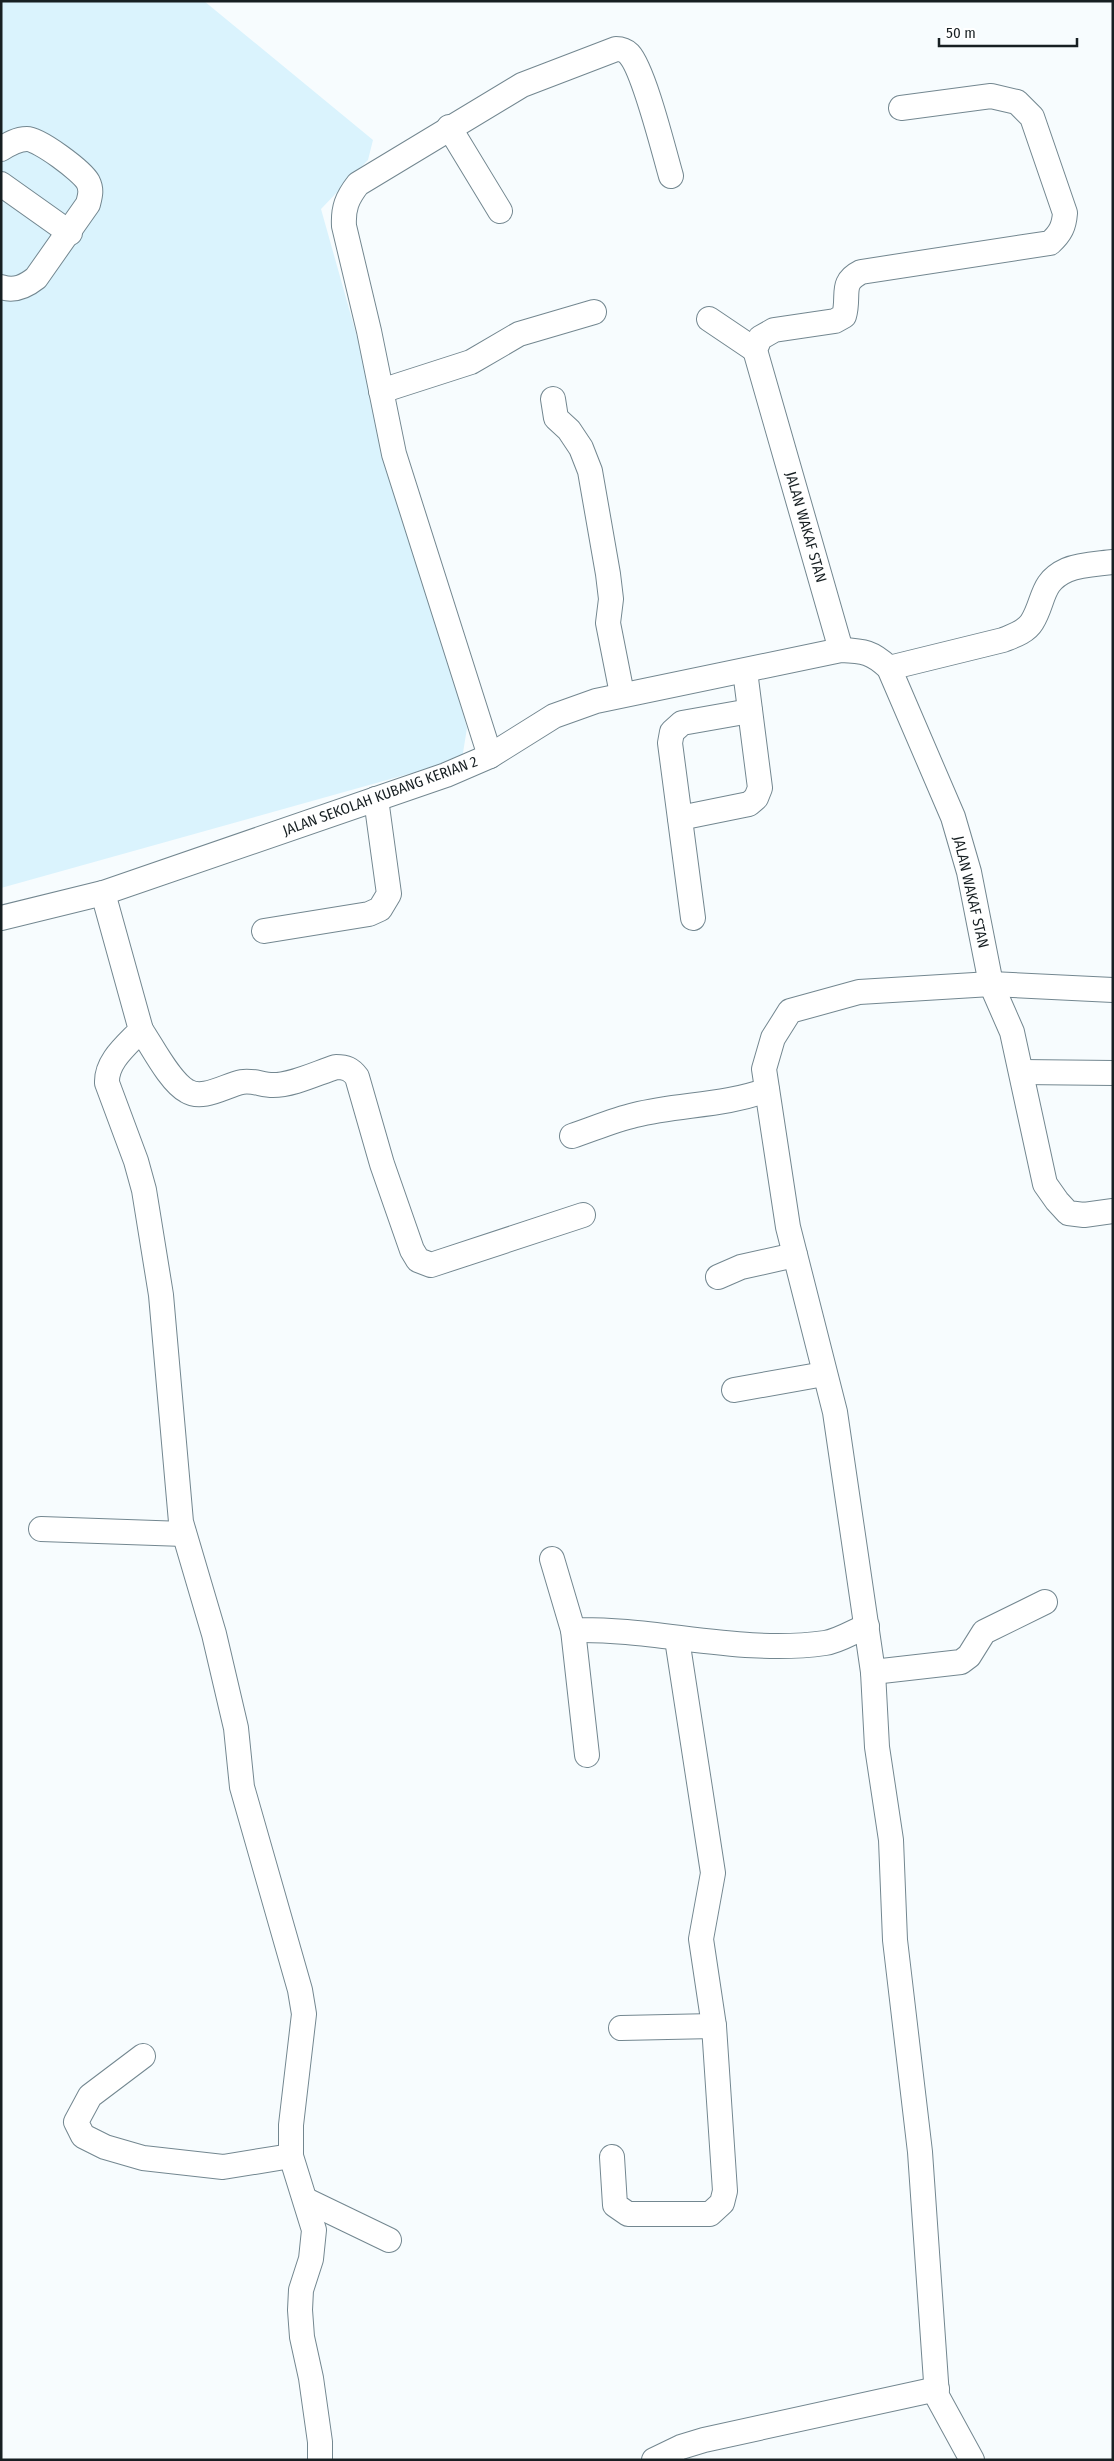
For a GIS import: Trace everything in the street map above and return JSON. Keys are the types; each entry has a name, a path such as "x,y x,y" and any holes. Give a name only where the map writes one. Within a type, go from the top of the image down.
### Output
{"street":[{"path":"490,756 394,454 344,226 343,214 347,199 358,184 449,127 522,85 616,49 624,50 631,56 645,89 671,176"},
{"path":"709,319 755,350 760,338 774,330 835,321 844,316 846,308 846,283 852,276 861,272 1050,243 1058,236 1064,226 1065,212 1032,117 1025,108 1016,102 992,96 901,108"},
{"path":"449,127 500,211"},
{"path":"1,149 13,142 28,139 43,145 87,180 92,191 88,204 70,233 36,278 26,286 15,289 1,287"},
{"path":"1,184 70,233"},
{"path":"381,391 470,362 519,334 594,312"},
{"name":"JALAN WAKAF STAN","path":"755,350 841,650"},
{"path":"553,399 556,418 569,430 580,448 590,471 611,599 608,623 622,694"},
{"path":"841,650 864,651 877,658 889,668 1003,640 1019,634 1032,624 1046,587 1055,577 1081,565 1113,562"},
{"name":"JALAN SEKOLAH KUBANG KERIAN 2","path":"1,918 103,893 446,775 490,756 554,716 596,701 622,694 745,671 841,650"},
{"name":"JALAN WAKAF STAN","path":"889,668 953,817 969,872 991,984 1012,1032 1046,1184 1056,1201 1068,1212 1084,1215 1113,1211"},
{"path":"680,818 749,804 756,798 760,788 745,671"},
{"path":"693,918 670,743 672,732 682,724 750,711"},
{"path":"264,931 369,914 380,909 389,894 376,799"},
{"path":"103,893 141,1030 176,1082 187,1092 206,1094 250,1081 272,1085 282,1084 336,1067 345,1067 351,1070 357,1077 382,1164 412,1250 418,1260 431,1264 583,1215"},
{"path":"972,2460 937,2396 920,2152 895,1940 891,1840 877,1747 874,1672 835,1412 788,1227 764,1069 772,1038 790,1011 859,992 991,984 1113,990"},
{"path":"141,1030 112,1063 107,1072 107,1083 136,1160 144,1190 161,1295 181,1522 214,1634 236,1728 242,1787 300,1990 304,2014 291,2125 291,2156 306,2200 315,2238 311,2259 301,2290 300,2310 302,2337 311,2378 320,2442 320,2460"},
{"path":"1022,1072 1113,1073"},
{"path":"572,1136 635,1115 716,1104 745,1098 768,1090"},
{"path":"718,1278 741,1267 795,1255"},
{"path":"734,1390 824,1374"},
{"path":"41,1529 184,1534"},
{"path":"552,1558 573,1630 587,1755"},
{"path":"874,1672 961,1662 969,1656 984,1632 1045,1602"},
{"path":"573,1630 596,1629 677,1639 766,1645 826,1642 867,1626"},
{"path":"612,2157 615,2205 628,2214 710,2214 722,2203 725,2191 714,2026 701,1939 713,1873 677,1639"},
{"path":"621,2028 714,2026"},
{"path":"143,2056 90,2096 76,2122 83,2136 105,2147 143,2158 223,2168 291,2156"},
{"path":"306,2200 389,2240"},
{"path":"654,2460 681,2447 704,2440 937,2388"}],"shaded area":[{"path":"1,1 204,1 373,140 368,160 321,209 467,728 462,759 1,888"}]}
